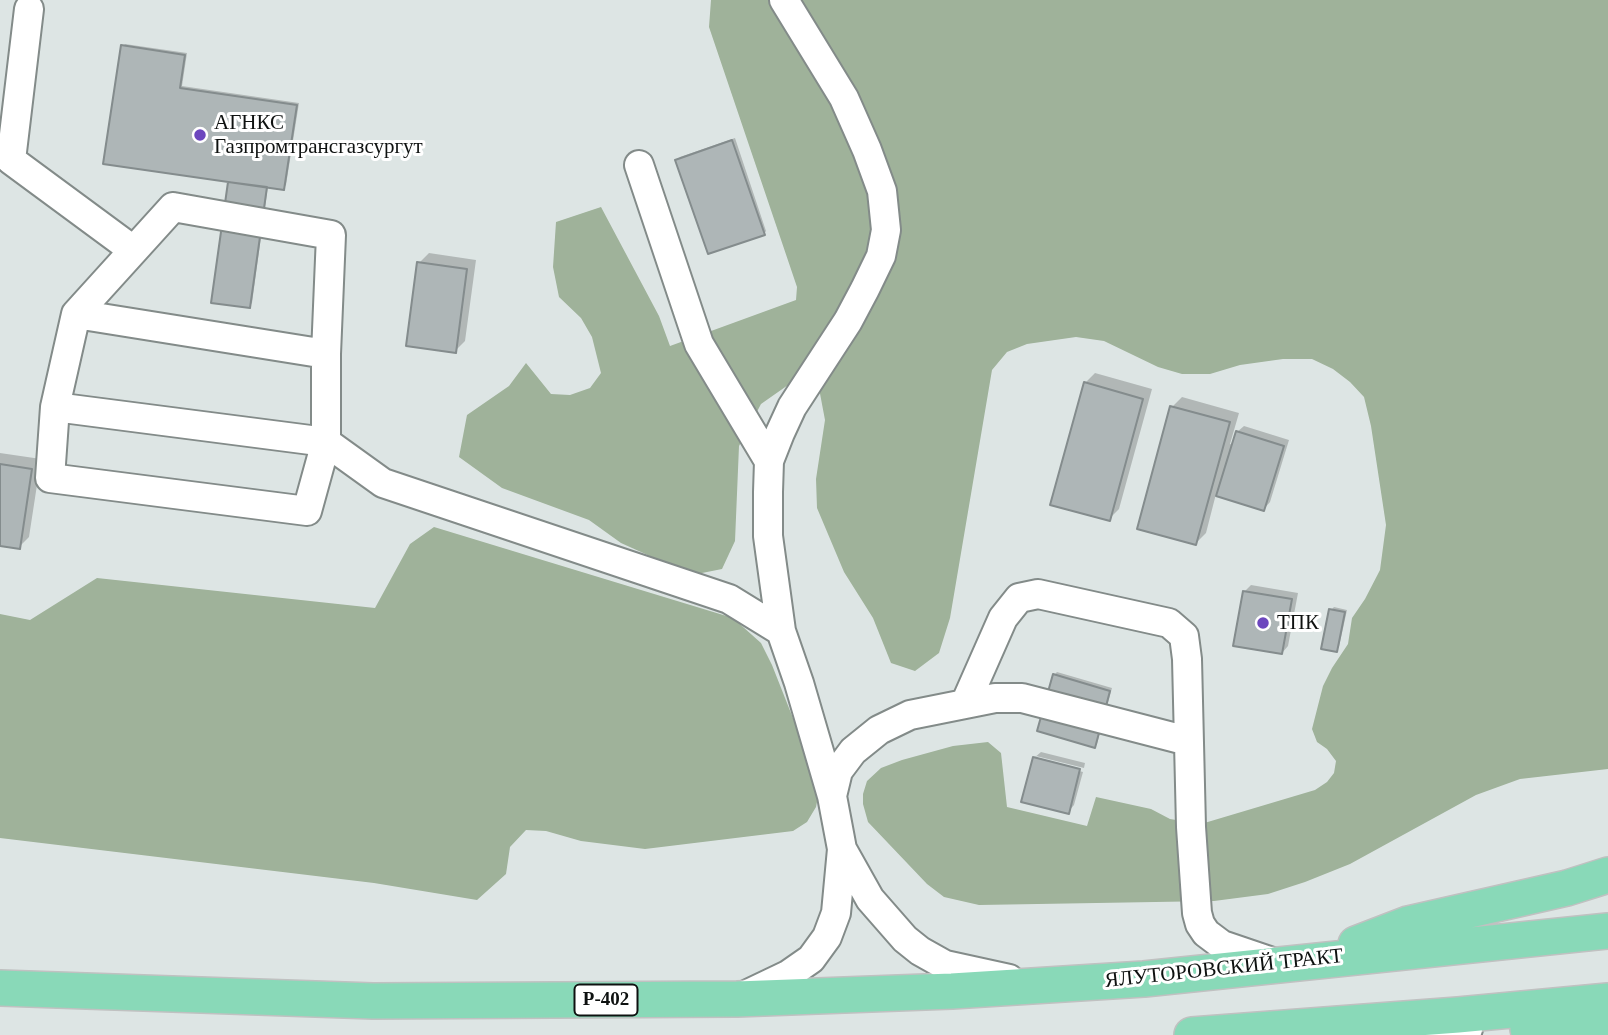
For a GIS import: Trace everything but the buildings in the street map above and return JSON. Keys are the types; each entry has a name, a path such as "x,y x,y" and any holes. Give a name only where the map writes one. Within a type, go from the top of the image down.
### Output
{"main road":[{"path":"1314,961 1408,924 1567,888 1608,875"},
{"name":"ЯЛУТОРОВСКИЙ ТРАКТ","path":"737,999 952,991 1144,979 1608,931"},
{"name":"Р-402","path":"0,988 373,1001 737,999"},
{"path":"1192,1035 1608,1002"},
{"path":"1453,1032 1608,1002"},
{"path":"1308,1027 1453,1032 1608,1028"}],"street":[{"path":"737,999 788,975 811,959 827,937 836,913 842,849 832,796 781,631 768,536 769,461 792,407 866,289 881,256 886,230 882,191 844,98 784,0"},
{"path":"29,9 11,160 133,250"},
{"path":"639,165 699,344 769,461"},
{"path":"173,208 331,235 326,354 326,442 307,511 51,478 55,407 76,314 133,250 173,208"},
{"path":"76,314 326,354"},
{"path":"55,407 326,442 383,483 729,599 781,631"},
{"path":"965,704 1003,618 1019,598 1038,594 1169,623 1184,636 1187,659 1191,827 1200,924 1206,933 1222,945 1278,964"},
{"path":"832,796 838,771 853,751 879,730 910,715 995,698 1021,698 1188,741"},
{"path":"842,849 870,899 905,939 920,951 945,965 1043,985"},
{"path":"0,970 173,995"}],"green space":[{"path":"711,0 1608,0 1608,769 1520,779 1476,795 1350,864 1268,894 1214,901 979,905 944,897 927,884 868,822 863,794 867,781 881,768 953,746 988,742 1001,753 1007,807 1087,826 1096,797 1151,809 1170,819 1201,824 1315,790 1327,782 1334,773 1336,761 1327,749 1317,742 1312,729 1323,686 1348,644 1352,618 1380,570 1386,525 1364,397 1333,369 1312,359 1283,359 1240,365 1210,374 1182,374 1158,367 1104,341 1076,337 1027,344 1007,352 992,370 950,618 939,653 915,671 891,663 873,618 844,572 817,508 816,479 825,420 818,383 808,371 761,404 739,446 735,541 722,569 692,575 621,543 589,520 502,488 459,457 467,415 509,386 526,363 551,394 570,395 590,388 601,373 592,337 581,318 559,297 553,267 556,222 601,207 659,316 670,346 796,300 797,287 709,27"},
{"path":"434,527 733,618 761,643 815,774 818,797 816,807 807,822 793,831 645,849 581,841 546,831 526,830 510,847 506,874 477,900 374,883 0,838 0,614 30,620 97,578 375,608 410,544"}],"place":[{"name":"АГНКС Газпромтрансгазсургут","path":"200,135"},
{"name":"ТПК","path":"1263,623"}]}
